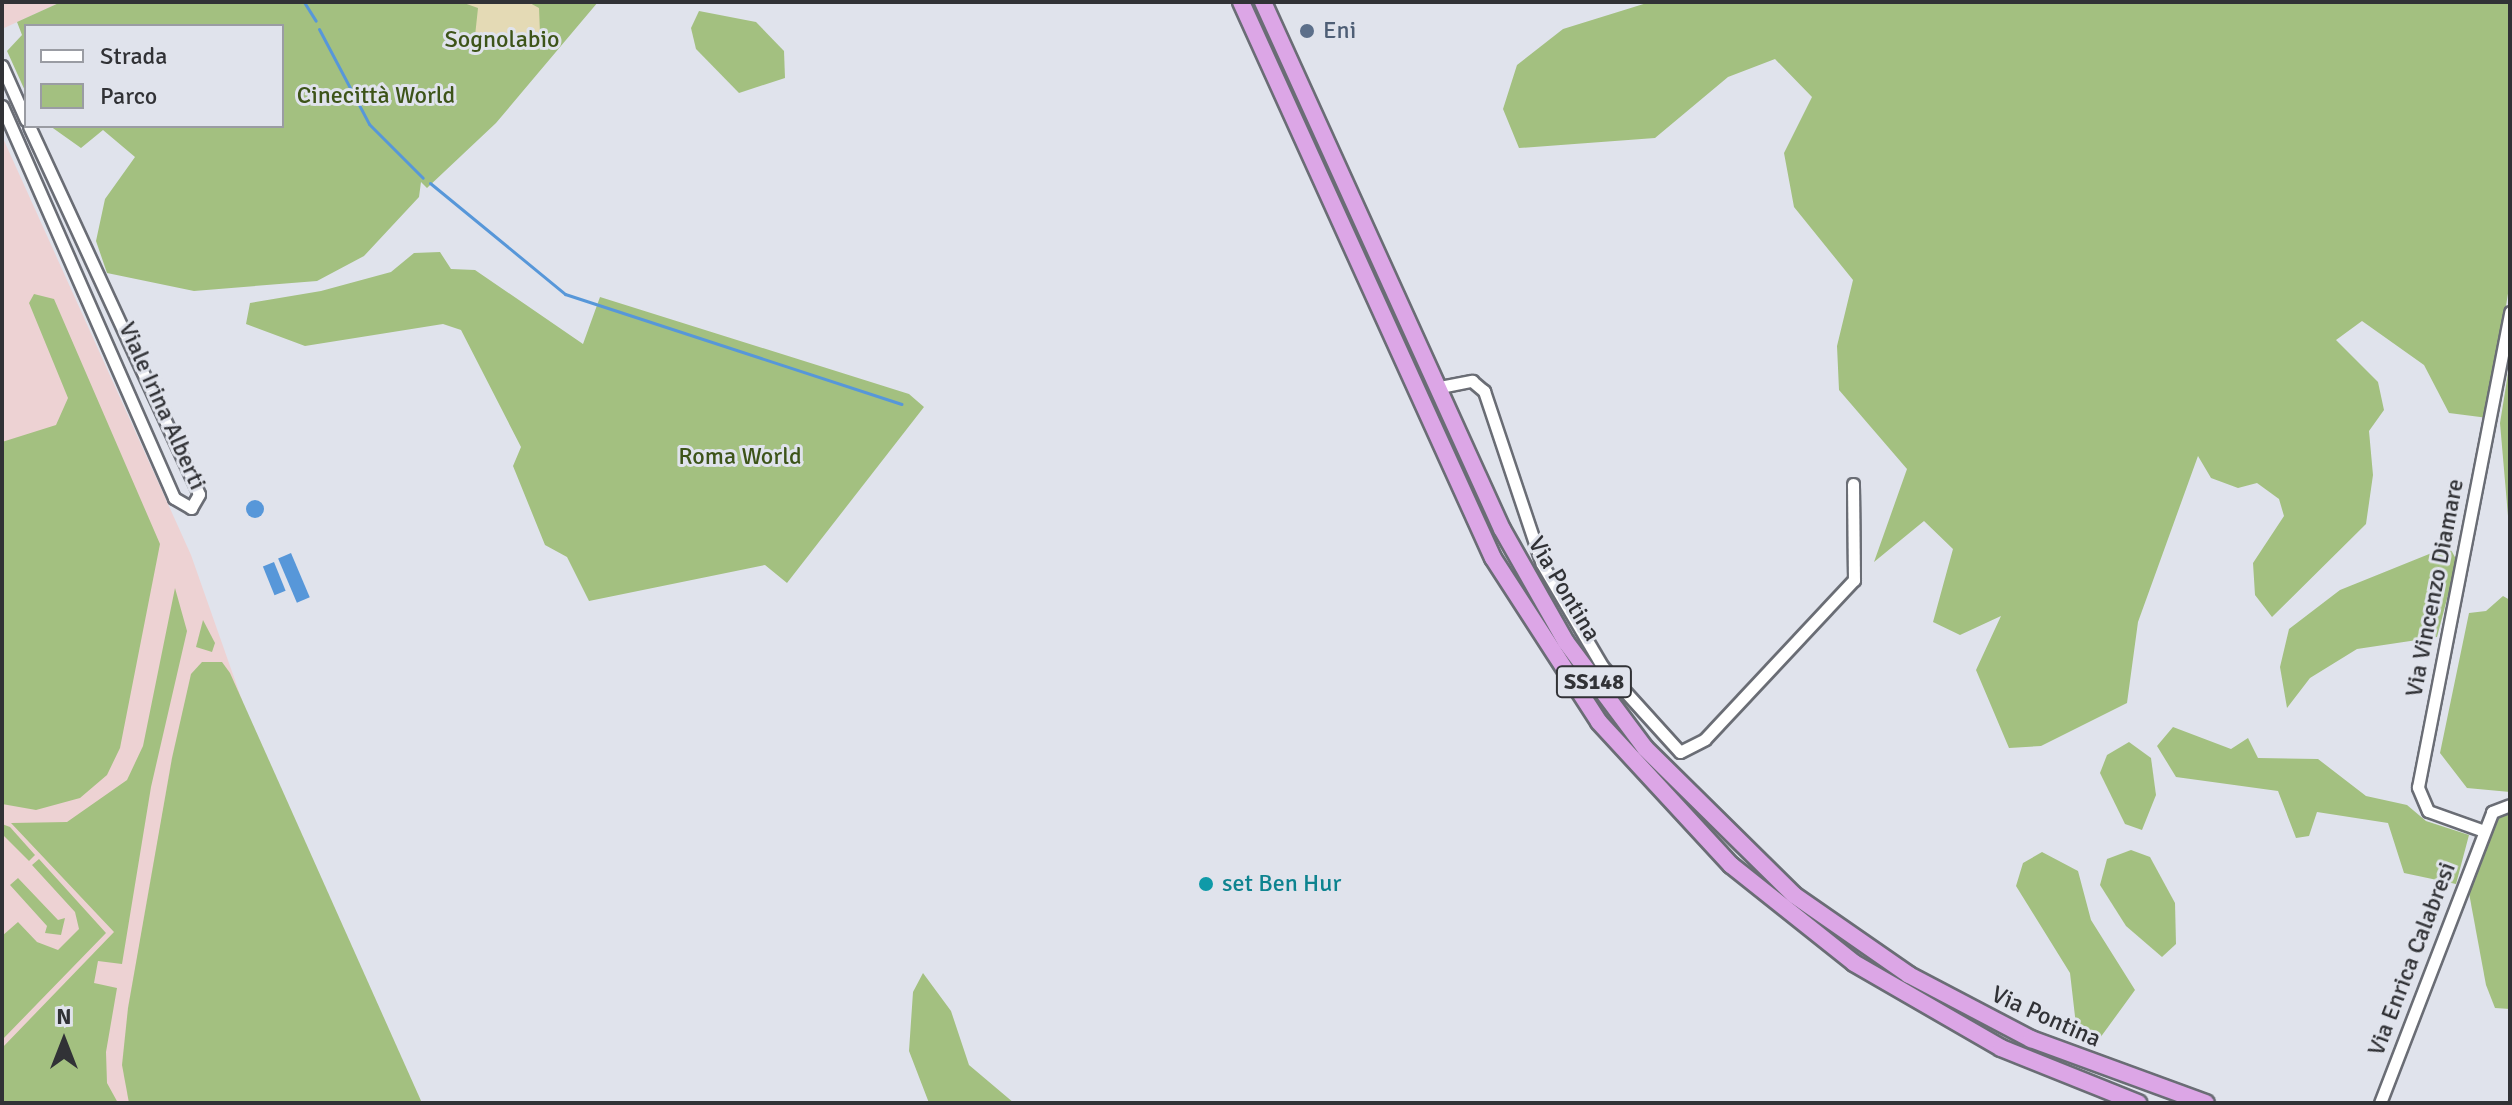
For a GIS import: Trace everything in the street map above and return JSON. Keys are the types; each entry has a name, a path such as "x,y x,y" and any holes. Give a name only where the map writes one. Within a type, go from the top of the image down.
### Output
{"highway":[{"name":"Via Pontina","path":"1241,2 1493,558 1599,722 1731,865 1854,963 2001,1048 2138,1103"},
{"name":"Via Pontina","path":"1263,2 1502,529 1566,642 1645,748 1744,851 1845,932 1971,1010 2079,1059 2206,1103"}],"street":[{"path":"2,66 24,116"},
{"name":"Viale Irina Alberti","path":"2,106 174,498 191,508 199,494 30,128"},
{"name":"Via Vincenzo Diamare","path":"2484,831 2428,811 2418,783 2510,312"},
{"path":"1440,387 1472,381 1484,391 1542,564 1602,666 1680,752 1705,739 1854,580 1853,484"},
{"path":"2484,831 2494,808 2510,805"},
{"name":"Via Enrica Calabresi","path":"2380,1103 2484,831"}],"shaded area":[{"path":"2,2 61,2 2,29"},
{"path":"2,136 191,555 256,740 419,1103 2,1103"}],"green space":[{"name":"Cinecittà World","path":"61,2 598,2 496,123 427,188 421,182 419,197 364,256 317,281 194,291 107,273 96,241 105,199 135,157 103,130 81,148 53,128 284,128 284,24 24,24 24,89 7,51 22,35 17,22"},
{"path":"1650,2 2510,2 2510,281 2488,418 2449,413 2424,365 2362,321 2336,340 2378,382 2384,410 2369,431 2373,475 2366,524 2272,617 2255,595 2253,563 2284,516 2279,499 2257,483 2238,488 2211,478 2198,456 2138,622 2127,703 2041,746 2009,748 1976,670 2001,616 1960,635 1933,622 1953,549 1924,521 1874,562 1907,469 1839,390 1837,346 1853,280 1794,207 1784,153 1812,97 1775,59 1728,77 1655,138 1519,148 1503,109 1517,65 1563,29"},
{"path":"699,11 756,22 784,51 785,78 739,93 696,49 691,28"},
{"name":"Roma World","path":"440,252 451,269 475,270 583,344 600,297 909,394 924,407 787,583 765,565 589,601 567,557 545,545 513,466 521,447 461,330 443,324 305,346 246,324 250,303 321,291 391,272 414,253"},
{"path":"34,294 54,299 160,544 120,748 107,775 80,798 36,810 2,804 2,442 56,425 68,398 29,303"},
{"path":"2510,361 2510,539 2500,423"},
{"path":"2449,546 2457,561 2437,637 2357,649 2310,678 2287,708 2280,667 2289,629 2340,590"},
{"path":"175,588 187,631 151,787 122,964 98,961 94,983 117,988 106,1052 107,1083 118,1103 2,1103 2,1048 114,932 11,823 67,822 127,780 143,746"},
{"path":"2503,596 2510,600 2510,792 2467,788 2440,753 2469,613 2486,611"},
{"path":"203,620 215,643 212,652 196,647"},
{"path":"202,662 222,662 230,673 422,1103 129,1103 122,1065 128,1008 172,758 191,674"},
{"path":"2173,727 2231,749 2248,738 2258,758 2318,759 2366,796 2407,805 2426,821 2469,835 2456,884 2404,873 2388,823 2317,812 2309,836 2296,838 2278,791 2176,777 2157,746"},
{"path":"2129,742 2151,758 2156,795 2142,830 2125,824 2100,773 2107,755"},
{"path":"2498,815 2510,815 2510,1009 2495,1008 2486,985 2469,893"},
{"path":"2,824 10,827 35,855 29,861 2,834"},
{"path":"2131,850 2150,857 2175,903 2176,944 2162,957 2126,926 2100,885 2107,859"},
{"path":"2042,852 2078,871 2091,920 2135,990 2100,1038 2076,1025 2070,973 2016,886 2023,863"},
{"path":"39,859 106,933 2,1040 2,936 18,922 37,942 58,950 79,929 75,912 32,865"},
{"path":"18,878 58,920 65,918 61,935 45,933 47,926 10,885"},
{"path":"923,973 951,1011 969,1065 1014,1103 929,1103 909,1051 913,992"}],"sand":[{"path":"461,2 528,2 539,8 540,33 475,36 478,8"}],"water":[{"path":"255,500 264,509 255,518 246,509"},
{"path":"291,553 310,597 297,603 278,558"},
{"path":"274,562 286,591 274,595 263,566"}],"waterway":[{"path":"304,2 316,21"},
{"path":"319,29 369,124 423,178"},
{"path":"430,183 565,294 902,404"}],"place":[{"name":"Eni","path":"1307,31"},
{"name":"set Ben Hur","path":"1206,884"}],"park label":[{"name":"Sognolabio","path":"502,40"}]}
